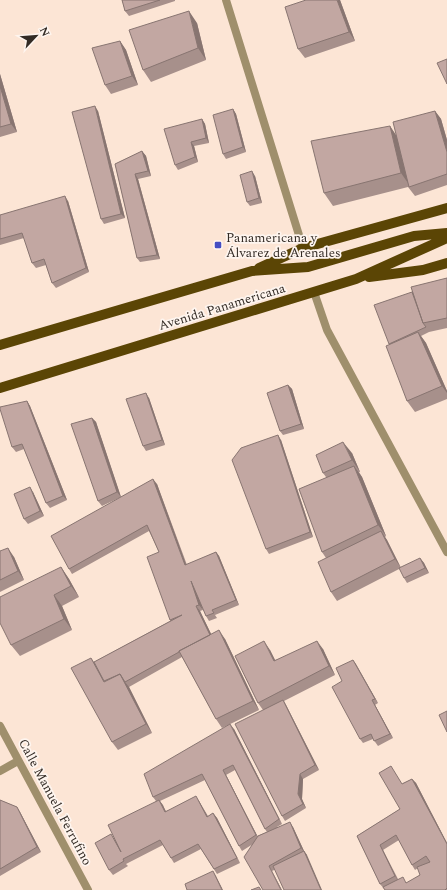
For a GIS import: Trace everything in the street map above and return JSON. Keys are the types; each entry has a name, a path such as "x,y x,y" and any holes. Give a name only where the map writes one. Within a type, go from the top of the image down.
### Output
{"main road":[{"path":"252,271 303,248 447,208"},
{"name":"Avenida Panamericana","path":"0,345 252,271 308,267 414,236 447,233"},
{"name":"Avenida Panamericana","path":"0,388 356,279 447,238"},
{"path":"356,279 422,270 447,263"}],"street":[{"path":"226,0 303,248"},
{"path":"314,292 327,330 447,552"},
{"name":"Calle Manuela Ferrufino","path":"0,726 88,890"},
{"path":"0,771 18,761"}],"building":[{"path":"122,0 160,0 125,11"},
{"path":"306,0 337,0 349,32 298,49 285,7"},
{"path":"189,11 198,48 143,70 129,30"},
{"path":"120,41 132,76 105,85 92,48"},
{"path":"447,59 447,84 437,63"},
{"path":"0,86 11,124 0,127"},
{"path":"95,106 121,214 101,219 72,112"},
{"path":"233,109 243,147 223,154 213,115"},
{"path":"435,111 447,152 447,174 409,187 393,122"},
{"path":"202,119 206,138 191,142 195,157 175,165 164,129"},
{"path":"390,126 401,173 324,193 311,141"},
{"path":"142,151 148,171 135,174 157,255 137,258 115,164"},
{"path":"252,171 259,198 247,202 240,175"},
{"path":"65,196 86,268 52,283 44,259 32,263 22,233 0,239 0,215"},
{"path":"447,278 447,318 423,323 411,287"},
{"path":"412,292 423,323 426,327 389,344 374,305"},
{"path":"418,332 442,386 407,401 386,346"},
{"path":"288,385 301,424 280,431 267,393"},
{"path":"146,393 162,440 143,446 126,399"},
{"path":"27,401 63,496 46,503 22,444 12,447 0,409 0,407"},
{"path":"92,418 117,492 98,501 71,424"},
{"path":"278,435 310,532 266,549 232,460 241,448"},
{"path":"343,442 352,460 323,473 316,455"},
{"path":"354,466 378,525 322,552 299,489"},
{"path":"153,479 185,565 216,552 236,600 212,610 214,613 206,616 191,581 199,605 196,606 210,635 125,682 120,674 104,681 94,662 182,615 170,620 147,557 159,552 147,525 69,569 51,536"},
{"path":"30,487 40,511 24,519 14,494"},
{"path":"381,531 395,559 331,592 318,562"},
{"path":"8,548 18,571 0,580 0,551"},
{"path":"420,558 425,568 404,578 399,568"},
{"path":"61,567 71,586 54,595 64,619 11,645 0,623 0,597"},
{"path":"219,630 253,701 216,719 179,651"},
{"path":"264,641 274,661 317,641 329,666 258,703 235,656"},
{"path":"91,658 104,682 120,674 146,724 112,742 71,668"},
{"path":"353,660 375,699 372,700 390,734 374,741 371,734 360,739 332,687 342,681 336,668"},
{"path":"283,700 315,765 300,774 298,794 303,804 282,816 235,724"},
{"path":"447,711 447,732 439,715"},
{"path":"230,724 279,819 265,829 233,765 223,770 256,835 239,846 202,774 153,797 144,774"},
{"path":"391,766 402,784 412,779 447,844 447,888 445,890 385,890 383,887 403,877 406,883 420,875 417,867 430,862 426,856 412,865 396,835 380,845 395,876 380,884 357,836 400,809 379,773"},
{"path":"196,796 207,817 213,813 237,858 214,869 198,844 171,858 160,840 123,859 124,861 109,870 95,843 111,834 121,852 108,825 159,800 165,812"},
{"path":"0,800 17,807 37,847 0,869"},
{"path":"290,822 301,848 269,866 281,890 263,890 244,857 258,836"},
{"path":"304,851 321,890 284,890 273,866"},
{"path":"213,871 222,890 187,890 185,884"},
{"path":"259,887 261,890 251,890"}],"place":[{"name":"Panamericana y Álvarez de Arenales","path":"218,245"}]}
